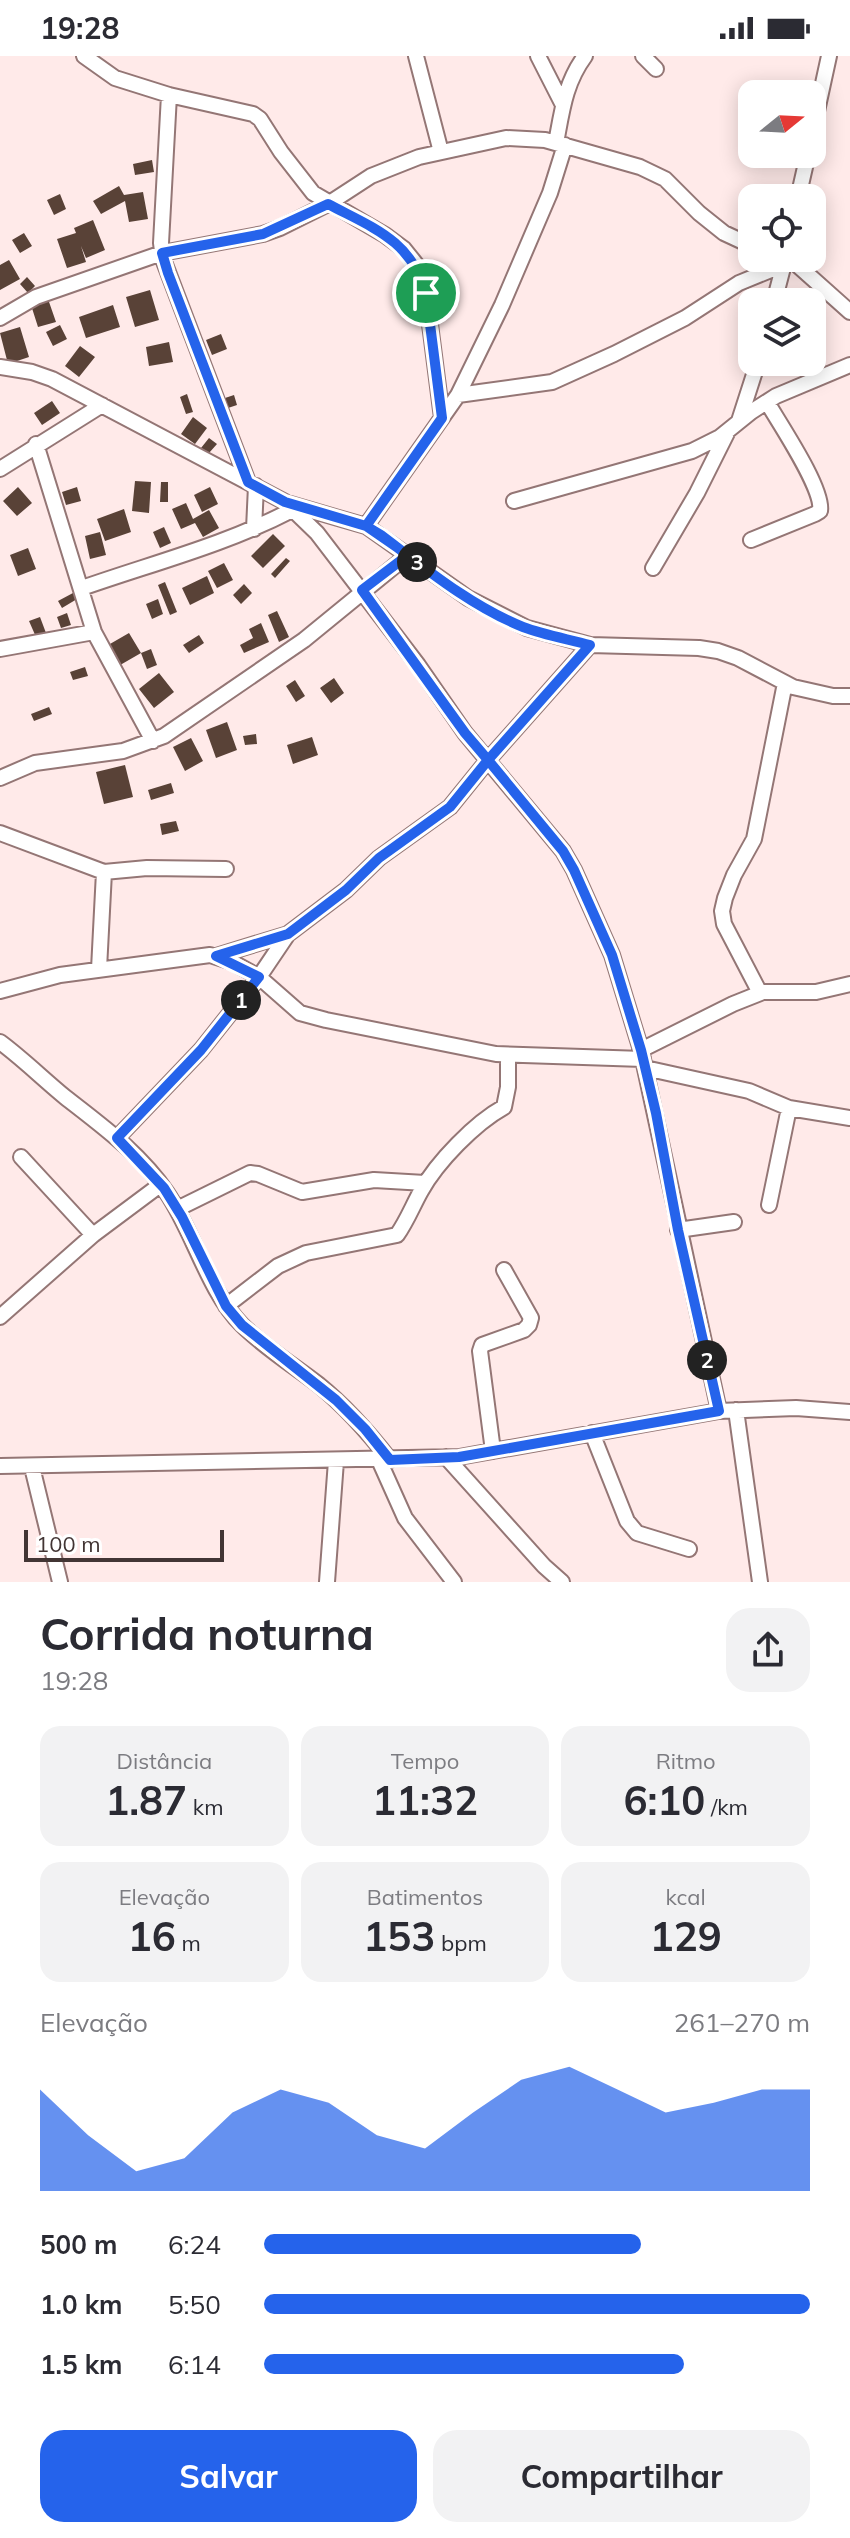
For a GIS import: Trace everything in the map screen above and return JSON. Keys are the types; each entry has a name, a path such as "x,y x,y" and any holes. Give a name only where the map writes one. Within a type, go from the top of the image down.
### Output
{"street":[{"path":"84,56 115,78 169,95 246,111 258,117 313,193 404,249 416,264 426,293 442,418"},
{"path":"416,56 441,152"},
{"path":"538,56 563,105"},
{"path":"366,526 458,395 502,305 550,193 561,144 563,105 573,73 585,56"},
{"path":"643,56 656,69"},
{"path":"824,80 829,56"},
{"path":"169,95 162,253 252,484 254,529"},
{"path":"0,318 36,297 162,253 263,234 328,204 380,171 441,152 506,138 561,144 640,167 665,179 699,213 724,233 738,240"},
{"path":"458,395 552,382 685,318 761,272"},
{"path":"805,272 850,312"},
{"path":"514,501 692,451 709,444 767,402 850,365"},
{"path":"0,367 52,379 289,506 317,533 465,733 563,851 612,955 643,1059 719,1411"},
{"path":"653,568 734,425 753,376"},
{"path":"751,540 815,514 820,511 821,504 809,474 767,402"},
{"path":"0,469 7,458 102,405"},
{"path":"36,444 94,632 153,741"},
{"path":"82,588 254,529 289,506 366,526 468,598 500,617 527,628 590,645 718,651 811,692 850,696"},
{"path":"0,778 35,763 123,751 153,741 227,695 304,640 408,555"},
{"path":"0,649 94,632"},
{"path":"117,1138 187,1066 259,977 288,934 346,890 379,858 450,807 590,645"},
{"path":"760,993 724,924 722,911 734,875 754,839 785,683"},
{"path":"0,833 104,872 147,868 226,869"},
{"path":"99,969 104,872"},
{"path":"0,991 60,975 195,956 216,956 288,934"},
{"path":"216,956 259,977 300,1013 471,1050 508,1055 643,1059 749,1091 789,1108 850,1118"},
{"path":"643,1059 733,1004 760,993 777,990 816,992 850,984"},
{"path":"0,1042 117,1138 160,1185 177,1209 226,1306 242,1325 336,1400 365,1429 384,1460 405,1518 454,1582"},
{"path":"226,1306 278,1266 306,1253 397,1235 425,1183 444,1158 504,1107 508,1087 508,1055"},
{"path":"769,1205 789,1108"},
{"path":"21,1157 93,1235"},
{"path":"177,1209 250,1173 302,1192 374,1180 425,1183"},
{"path":"0,1317 93,1235 160,1185"},
{"path":"678,1230 734,1222"},
{"path":"493,1451 480,1351 482,1345 524,1330 531,1318 504,1270"},
{"path":"0,1466 446,1457 719,1411 796,1408 850,1412"},
{"path":"736,1410 760,1582"},
{"path":"592,1433 627,1521 637,1533 689,1549"},
{"path":"446,1457 562,1582"},
{"path":"327,1582 336,1461"},
{"path":"32,1467 60,1582"}],"building":[{"path":"152,160 154,172 135,175 133,164"},
{"path":"119,186 124,195 143,192 148,219 129,222 125,201 101,214 93,201"},
{"path":"60,194 66,209 54,215 47,200"},
{"path":"93,220 105,250 86,258 81,246 86,262 67,268 57,239 76,233 74,228"},
{"path":"24,233 32,246 20,253 12,240"},
{"path":"9,260 20,279 0,290 0,265"},
{"path":"27,277 35,286 28,293 20,284"},
{"path":"150,290 159,320 135,327 126,297"},
{"path":"48,299 56,322 38,327 31,305"},
{"path":"113,305 120,327 86,338 79,317"},
{"path":"60,325 67,339 53,346 46,332"},
{"path":"20,327 29,357 8,364 0,333"},
{"path":"221,334 227,349 212,355 206,340"},
{"path":"169,342 173,362 149,366 146,347"},
{"path":"80,346 95,357 79,377 65,366"},
{"path":"187,394 193,412 186,414 180,397"},
{"path":"234,395 237,405 228,408 225,398"},
{"path":"52,401 60,413 42,425 34,413"},
{"path":"193,417 207,428 195,444 181,434"},
{"path":"209,438 217,444 209,453 201,448"},
{"path":"135,481 151,482 149,513 132,511"},
{"path":"161,482 168,482 168,502 160,502"},
{"path":"18,487 32,503 17,516 3,501"},
{"path":"77,487 81,501 66,505 62,492"},
{"path":"210,487 218,504 202,512 194,495"},
{"path":"186,503 193,519 209,510 219,528 203,537 195,523 181,529 172,509"},
{"path":"124,509 131,532 105,541 97,519"},
{"path":"164,527 171,543 160,548 153,532"},
{"path":"100,532 106,555 90,559 85,536"},
{"path":"273,534 285,546 263,568 251,556"},
{"path":"28,548 36,569 18,576 10,555"},
{"path":"286,558 290,561 275,578 271,574"},
{"path":"224,563 233,580 217,588 208,571"},
{"path":"207,576 214,593 190,605 182,588"},
{"path":"165,582 177,612 170,615 158,585"},
{"path":"244,584 252,593 241,604 233,595"},
{"path":"73,593 77,599 62,608 58,601"},
{"path":"158,599 163,614 152,619 146,604"},
{"path":"277,611 289,637 279,642 268,615"},
{"path":"67,613 71,625 61,628 57,617"},
{"path":"40,617 46,633 36,637 29,621"},
{"path":"261,623 269,642 244,653 240,645 253,638 249,629"},
{"path":"129,633 141,653 115,668 103,648"},
{"path":"199,635 204,643 189,653 183,645"},
{"path":"151,649 157,665 147,669 141,653"},
{"path":"85,667 88,676 73,680 70,672"},
{"path":"159,673 174,692 154,708 139,689"},
{"path":"334,678 344,693 331,703 320,688"},
{"path":"295,680 305,696 296,702 286,686"},
{"path":"49,707 52,714 34,721 31,714"},
{"path":"227,722 237,750 216,758 206,730"},
{"path":"256,734 257,744 245,745 243,736"},
{"path":"312,737 318,755 293,764 287,745"},
{"path":"191,738 203,761 185,771 173,747"},
{"path":"125,765 133,797 104,804 96,772"},
{"path":"171,783 174,793 151,800 148,790"},
{"path":"176,821 179,831 162,835 160,824"}],"route":[{"path":"426,293 416,264 404,249 328,204 263,234 162,253 248,482 285,502 366,526 500,617 527,628 590,645 488,760 563,851 612,955 641,1050 656,1113 678,1230 719,1411 459,1457 390,1460 336,1400 242,1325 226,1306 182,1217 164,1188 117,1138 180,1074 259,977 216,956 288,934 346,890 379,858 450,807 488,760 465,733 362,590 408,555 366,526 442,418 426,293"}]}
